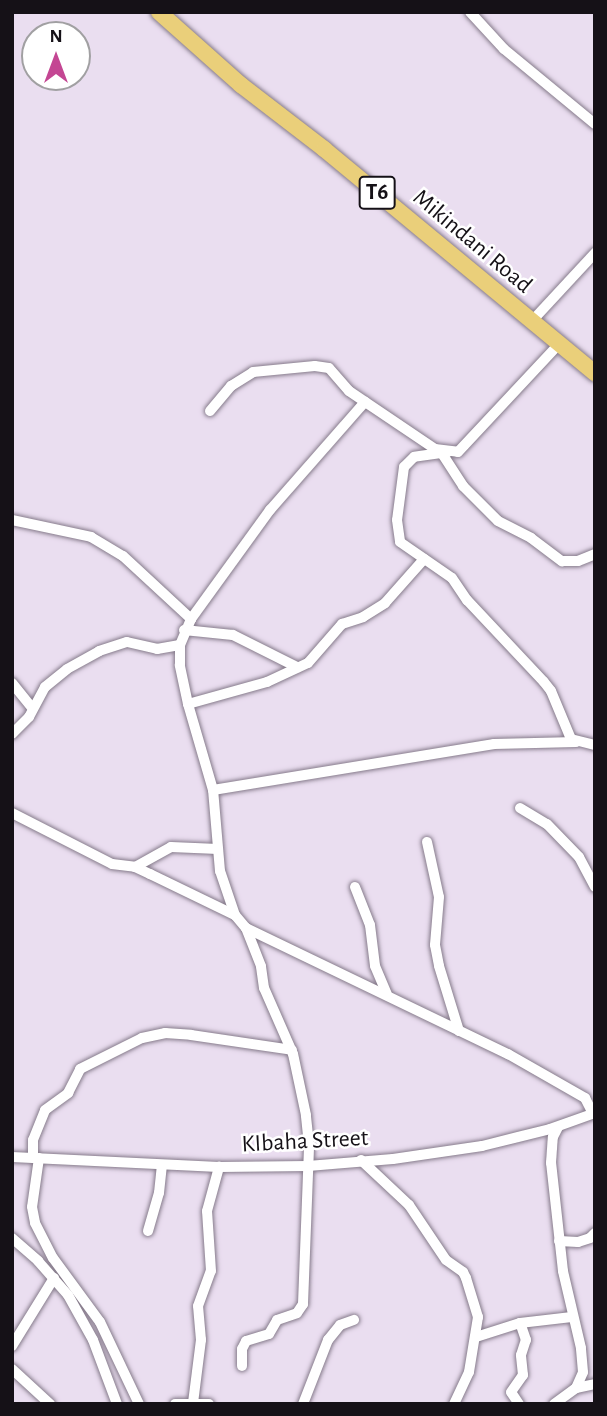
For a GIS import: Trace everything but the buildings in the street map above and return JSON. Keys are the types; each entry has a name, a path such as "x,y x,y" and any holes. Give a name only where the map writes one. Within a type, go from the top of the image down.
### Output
{"highway":[{"name":"Mikindani Road","path":"159,12 241,85 324,149 595,373"}],"street":[{"path":"470,12 504,49 595,124"},
{"path":"532,321 595,253"},
{"path":"559,344 474,438 458,452 414,457 408,461 401,476 398,536 403,545 435,563 452,578 467,600 544,682 551,691 566,733 576,742"},
{"path":"210,411 231,386 253,372 315,366 329,368 349,391 445,454 463,486 498,521 531,538 562,561 578,561 595,554"},
{"path":"234,915 224,887 213,790 188,704 180,665 180,645 184,630 191,619 270,510 365,402"},
{"path":"12,520 91,537 123,556 191,619"},
{"path":"188,704 257,686 312,660 342,624 363,617 392,596 424,559"},
{"path":"184,630 233,635 297,667"},
{"path":"12,734 29,718 45,687 67,669 118,643 136,643 157,649 180,645"},
{"path":"14,684 29,689 45,687"},
{"path":"14,684 32,708"},
{"path":"213,790 494,744 576,742 595,745"},
{"path":"520,808 547,824 579,857 595,887"},
{"path":"12,813 113,864 135,867 234,915 246,928 261,966 264,988 292,1050 306,1115 308,1166 303,1304 297,1313 276,1320 269,1334 246,1341 242,1349 242,1366"},
{"path":"427,842 439,897 435,945 459,1031"},
{"path":"135,867 171,847 218,849"},
{"path":"355,887 370,925 375,966 387,994"},
{"path":"246,928 387,994 586,1098 594,1114"},
{"path":"139,1404 100,1322 53,1258 39,1232 32,1207 36,1158 33,1140 45,1110 68,1093 80,1069 142,1038 165,1033 191,1035 292,1050"},
{"name":"KIbaha Street","path":"12,1157 219,1167 308,1166 440,1154 558,1127 594,1114"},
{"path":"554,1404 581,1382 583,1362 559,1241 551,1149 558,1127"},
{"path":"361,1160 409,1205 446,1260 463,1272 478,1312 467,1380 454,1404"},
{"path":"148,1231 159,1193 162,1165"},
{"path":"193,1403 201,1340 198,1306 211,1271 207,1211 219,1167"},
{"path":"559,1241 578,1242 595,1233"},
{"path":"12,1238 54,1278 93,1340 117,1404"},
{"path":"12,1346 54,1278"},
{"path":"476,1337 520,1323 572,1317"},
{"path":"303,1404 328,1340 340,1325 354,1320"},
{"path":"519,1404 512,1392 523,1376 521,1355 526,1340 520,1323"},
{"path":"14,1372 50,1404"},
{"path":"576,1388 595,1384"},
{"path":"175,1404 209,1404"}]}
